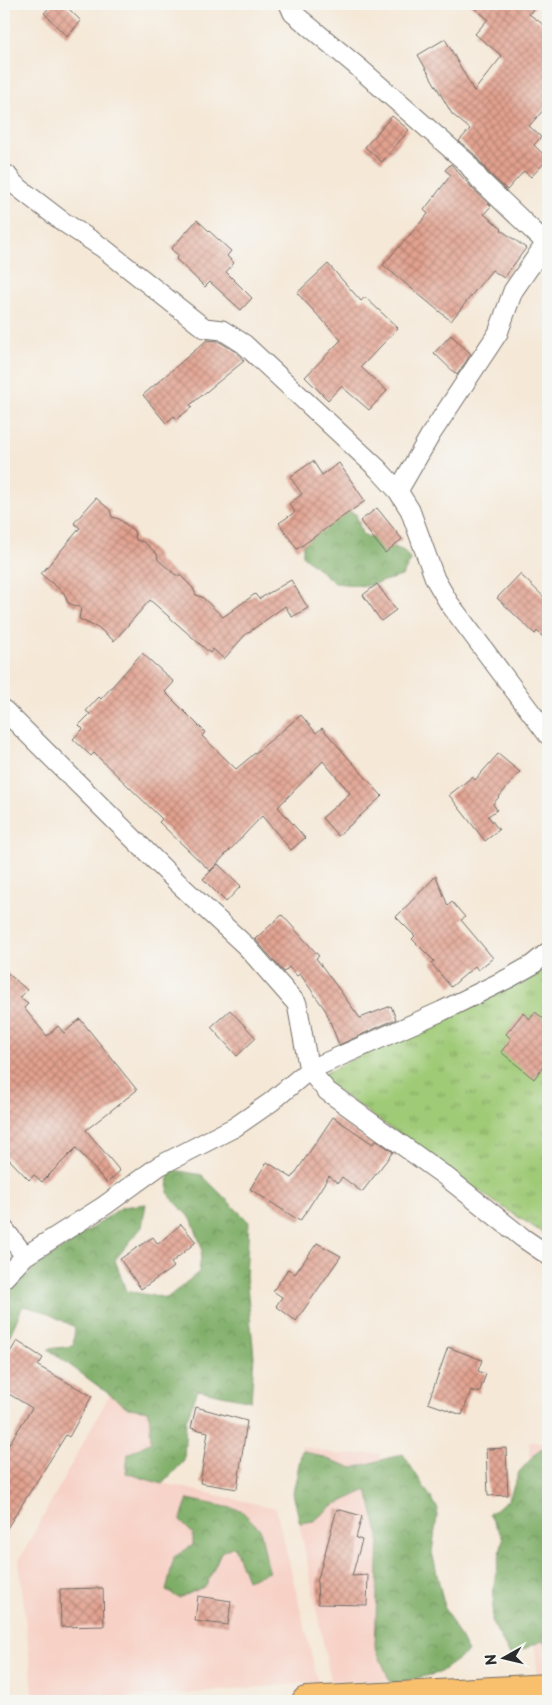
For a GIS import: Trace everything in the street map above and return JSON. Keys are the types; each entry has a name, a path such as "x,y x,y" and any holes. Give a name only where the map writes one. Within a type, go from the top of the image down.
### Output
{"main road":[{"path":"320,1701 548,1688"}],"street":[{"path":"289,4 294,13 466,162 480,180 547,242 513,291 498,333 431,434 398,491"},
{"path":"4,178 7,175 14,184 62,222 103,248 199,324 212,329 222,330 244,344 378,469 398,491 410,510 435,579 449,603 548,735"},
{"path":"4,710 178,883 247,947 297,1004 309,1070 328,1091 445,1176 548,1256"},
{"path":"4,1278 25,1256 104,1206 159,1166 235,1127 271,1102 309,1070 442,1011 501,982 532,965 548,952"},
{"path":"4,1229 25,1256"}],"shaded area":[{"path":"110,1394 178,1405 162,1483 276,1508 318,1682 175,1695 34,1701 19,1560"},
{"path":"529,1442 548,1442 548,1676 537,1677"},
{"path":"302,1446 340,1455 380,1453 406,1681 331,1682 293,1493"}],"green space":[{"path":"338,508 356,514 362,534 404,551 411,560 402,576 366,586 335,583 303,556 303,540"},
{"path":"548,958 548,1236 495,1202 318,1077 537,967"},
{"path":"169,1169 202,1175 249,1222 246,1276 254,1356 251,1401 198,1390 186,1420 184,1461 162,1484 126,1473 128,1454 151,1442 149,1411 128,1408 48,1349 73,1346 75,1327 43,1311 23,1306 4,1348 4,1296 38,1265 122,1207 146,1204 142,1227 115,1260 126,1291 167,1298 199,1272 202,1248 192,1220 168,1194"},
{"path":"548,1448 548,1572 543,1579 548,1588 548,1646 542,1641 510,1655 492,1622 494,1585 503,1538 489,1514 509,1499 519,1472 540,1449"},
{"path":"302,1450 353,1468 403,1454 438,1509 432,1552 445,1609 468,1652 439,1673 391,1684 375,1646 379,1537 367,1490 332,1506 314,1521 300,1523 293,1493"},
{"path":"188,1499 241,1510 260,1529 269,1572 247,1580 234,1546 221,1552 206,1586 179,1598 166,1591 174,1557 193,1545 193,1534 180,1521"}],"building":[{"path":"53,4 64,4 81,21 67,37 44,13"},
{"path":"469,4 537,4 529,14 548,28 548,105 529,126 541,137 534,145 548,159 531,177 524,171 507,190 488,172 474,154 459,141 470,129 452,114 418,55 445,39 474,91 502,56 475,34 488,19"},
{"path":"392,116 409,130 382,162 365,147"},
{"path":"451,164 491,206 484,214 501,230 526,248 504,278 492,270 451,321 383,265 428,214 424,210 451,175 445,170"},
{"path":"197,220 231,251 227,256 234,263 226,272 252,298 241,310 210,282 205,287 176,259 179,256 171,249"},
{"path":"328,264 361,301 365,297 398,328 361,367 387,391 369,410 341,386 328,400 305,377 341,340 297,293"},
{"path":"451,335 471,354 457,375 434,353"},
{"path":"207,340 218,341 236,352 244,361 190,405 192,407 177,419 174,416 166,423 143,395"},
{"path":"313,461 322,475 339,463 365,501 297,549 279,523 295,512 289,504 302,494 290,477"},
{"path":"96,498 110,510 112,517 119,519 134,531 136,540 144,542 157,554 158,560 176,575 181,576 193,588 196,595 202,597 223,617 255,594 259,599 291,580 308,608 292,617 285,606 245,635 224,659 213,649 210,653 150,600 114,641 100,629 79,619 81,608 68,603 64,593 41,574 80,528 74,523"},
{"path":"377,508 402,539 385,553 360,521"},
{"path":"520,574 548,601 548,642 537,631 535,634 497,598"},
{"path":"377,584 396,610 381,621 363,595"},
{"path":"142,653 174,682 165,692 205,732 202,736 236,769 301,715 316,733 322,728 382,796 338,836 322,818 350,793 323,761 278,807 305,838 291,850 262,816 210,871 159,822 162,819 94,753 91,756 73,739 83,729 79,725 90,714 86,711 99,697 101,699"},
{"path":"498,754 520,772 493,804 497,810 488,816 499,830 485,841 449,795 472,777 475,780"},
{"path":"218,864 241,886 226,902 203,879"},
{"path":"436,876 448,906 452,902 465,917 461,920 493,958 478,970 475,966 451,987 431,963 434,961 412,939 415,936 396,917"},
{"path":"282,915 319,956 316,958 360,1018 391,1006 396,1019 339,1045 326,1011 300,974 297,976 289,967 284,972 255,939"},
{"path":"4,970 27,990 20,998 28,1004 24,1008 47,1036 58,1026 64,1033 80,1019 137,1090 86,1130 120,1171 107,1183 76,1148 42,1182 34,1175 29,1180 4,1154"},
{"path":"230,1010 256,1038 237,1056 211,1027"},
{"path":"535,1012 548,1022 548,1060 534,1079 501,1052 511,1039 506,1034 523,1013 530,1019"},
{"path":"333,1117 373,1144 376,1140 393,1152 362,1192 342,1177 338,1183 329,1176 300,1221 250,1189 267,1162 292,1178"},
{"path":"181,1224 196,1242 171,1263 174,1267 141,1289 120,1259 153,1237 158,1244"},
{"path":"317,1243 341,1256 296,1321 276,1306 282,1297 273,1291 288,1269 295,1274"},
{"path":"17,1341 43,1358 38,1366 92,1396 69,1437 66,1435 4,1533 4,1452 32,1408 4,1391 4,1362"},
{"path":"448,1347 482,1360 478,1371 486,1374 479,1393 471,1390 462,1415 428,1403"},
{"path":"196,1407 247,1421 237,1489 200,1483 208,1432 191,1428"},
{"path":"506,1448 508,1495 488,1496 486,1449"},
{"path":"337,1509 362,1516 356,1538 362,1540 352,1576 368,1575 367,1605 318,1604 317,1582"},
{"path":"103,1588 104,1626 61,1627 60,1589"},
{"path":"198,1596 231,1601 228,1625 195,1621"}]}
